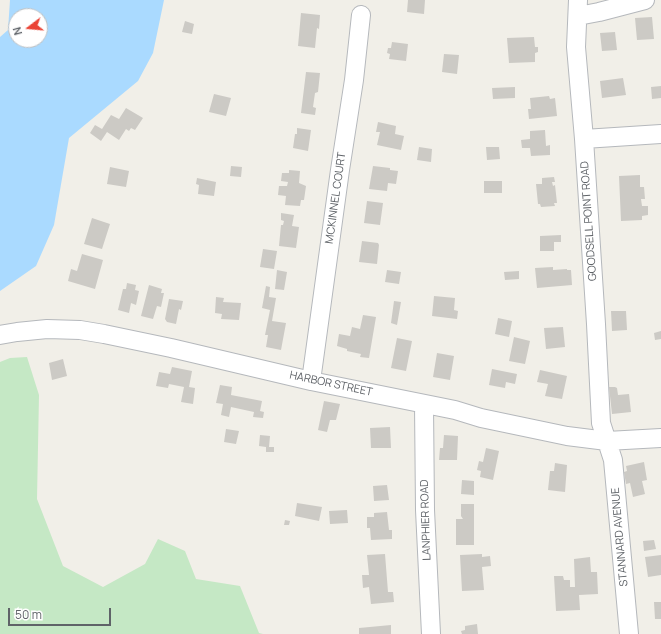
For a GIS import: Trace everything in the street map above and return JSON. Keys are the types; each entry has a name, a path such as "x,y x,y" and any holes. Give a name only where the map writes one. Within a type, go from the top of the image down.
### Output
{"street":[{"path":"578,8 599,12 645,0"},
{"name":"GOODSELL POINT ROAD","path":"578,8 576,47 584,139 601,423 607,442"},
{"name":"MCKINNEL COURT","path":"311,381 354,80 361,15"},
{"path":"584,139 661,134"},
{"name":"HARBOR STREET","path":"0,335 47,329 80,330 171,348 311,381 454,410 481,418 567,436 607,442 661,438"},
{"name":"LANPHIER ROAD","path":"424,405 425,510 431,634"},
{"name":"STANNARD AVENUE","path":"607,442 613,460 629,634"}],"green space":[{"path":"27,357 39,395 37,499 63,566 103,587 145,564 158,539 185,551 196,579 240,586 259,633 263,634 0,634 0,362 10,358"}],"water":[{"path":"10,0 164,0 153,53 138,81 69,138 54,225 36,266 0,291 0,37 8,30 8,48 48,48 48,8 9,8"}],"building":[{"path":"408,0 425,0 424,14 407,12"},
{"path":"301,13 320,15 315,48 298,46"},
{"path":"652,17 654,39 637,40 635,18"},
{"path":"185,21 194,24 192,34 182,32"},
{"path":"615,32 617,50 602,51 600,33"},
{"path":"534,37 535,47 538,47 538,52 535,53 535,62 509,63 507,38"},
{"path":"392,42 408,44 406,61 389,59 390,54 387,53 388,48 391,48"},
{"path":"444,54 459,55 457,74 442,72"},
{"path":"306,72 320,73 318,92 315,93 313,107 316,108 315,115 301,113"},
{"path":"623,78 626,95 602,98 600,81"},
{"path":"661,86 661,98 652,99 651,87"},
{"path":"515,87 515,98 493,99 492,88"},
{"path":"214,94 231,98 226,116 209,112"},
{"path":"549,96 550,99 555,98 557,116 529,119 528,109 531,109 530,98"},
{"path":"126,108 143,118 135,130 131,128 129,131 126,129 119,140 107,132 101,141 90,133 95,125 102,129 111,115 119,119"},
{"path":"378,122 396,126 395,134 404,136 401,150 377,145 380,132 376,132"},
{"path":"297,128 311,130 308,151 293,148"},
{"path":"545,130 546,146 550,145 550,155 531,156 530,148 522,148 521,140 530,139 530,131"},
{"path":"419,147 432,149 431,162 417,160"},
{"path":"486,147 499,147 500,159 487,160"},
{"path":"231,166 242,167 241,177 230,176"},
{"path":"373,166 390,168 390,170 398,171 396,184 388,183 387,191 369,189"},
{"path":"110,167 129,171 126,187 107,184"},
{"path":"289,170 300,171 299,183 306,186 304,200 301,200 300,206 285,205 286,196 278,195 279,186 287,186 288,182 281,181 282,173 289,173"},
{"path":"640,175 640,187 644,187 645,199 641,199 642,206 648,206 648,215 642,216 642,220 621,221 619,176"},
{"path":"554,177 555,182 552,182 553,186 555,185 557,203 554,203 555,206 541,207 540,204 538,204 536,184 542,184 542,178"},
{"path":"197,178 216,182 214,196 198,194 199,185 196,184"},
{"path":"484,181 502,181 502,193 484,193"},
{"path":"367,201 383,203 380,225 364,223"},
{"path":"281,213 294,215 292,226 299,227 296,248 279,246 281,225 283,225 284,221 281,220"},
{"path":"92,218 110,224 102,249 84,244"},
{"path":"561,235 561,242 554,242 554,251 540,251 540,236"},
{"path":"362,241 378,243 377,264 359,262"},
{"path":"263,249 277,251 274,269 260,267"},
{"path":"82,254 103,260 95,289 68,281 71,269 77,271"},
{"path":"553,267 553,270 571,270 572,285 537,288 535,268"},
{"path":"277,270 287,272 284,290 275,289"},
{"path":"387,270 401,272 399,284 385,282"},
{"path":"519,271 519,279 505,280 504,272"},
{"path":"127,283 136,285 135,290 139,291 136,305 131,303 129,313 118,310 123,289 126,289"},
{"path":"149,285 162,289 161,293 164,293 161,307 157,306 153,319 141,316"},
{"path":"266,286 270,287 269,297 276,298 272,321 286,323 281,350 266,347 268,335 265,335 270,310 262,308"},
{"path":"434,296 455,298 454,310 458,311 457,319 432,316"},
{"path":"216,297 224,298 223,302 241,303 239,320 221,319 222,314 215,313"},
{"path":"169,299 183,301 181,310 179,309 176,324 167,322 165,319"},
{"path":"394,301 401,302 397,325 391,323"},
{"path":"611,311 626,311 627,330 612,331"},
{"path":"363,315 376,317 369,358 360,357 361,354 347,351 347,349 337,346 339,334 350,336 352,327 360,329"},
{"path":"498,318 512,321 509,337 495,334"},
{"path":"563,327 565,347 546,349 544,328"},
{"path":"661,331 661,339 655,340 654,333"},
{"path":"514,337 530,341 525,364 509,361"},
{"path":"397,338 412,341 406,371 391,368"},
{"path":"437,353 454,356 450,380 433,377"},
{"path":"63,359 67,376 52,380 49,363"},
{"path":"172,367 192,371 189,387 195,388 193,404 181,402 184,387 169,384 168,388 156,386 159,372 170,374"},
{"path":"492,369 517,374 515,384 506,382 505,388 489,385"},
{"path":"540,370 567,376 562,399 545,396 548,384 537,382"},
{"path":"220,385 232,387 231,395 262,401 260,411 264,412 263,418 253,417 254,412 231,407 229,417 221,415 223,404 216,403"},
{"path":"609,387 617,388 618,395 629,394 631,412 612,414"},
{"path":"324,401 340,404 336,420 330,420 327,432 318,430"},
{"path":"390,427 391,448 371,448 370,428"},
{"path":"226,429 239,431 236,444 224,442"},
{"path":"260,435 270,436 269,447 274,447 274,452 266,452 266,447 259,446"},
{"path":"444,435 458,436 457,460 439,460 440,448 443,448"},
{"path":"486,448 499,451 493,480 480,477 481,471 477,470 479,461 483,462"},
{"path":"644,462 647,480 642,481 645,494 633,497 630,483 626,484 624,472 627,471 626,466"},
{"path":"555,463 567,465 565,492 548,490 550,471 554,471"},
{"path":"462,480 474,481 474,495 461,494"},
{"path":"387,485 389,500 374,501 373,486"},
{"path":"297,503 322,507 319,521 295,516"},
{"path":"461,504 474,504 474,545 456,545 456,519 463,519 461,516"},
{"path":"347,510 348,523 330,524 329,511"},
{"path":"387,512 389,530 392,530 392,539 371,540 370,528 367,528 367,517 374,517 374,513"},
{"path":"285,520 290,521 289,525 284,525"},
{"path":"654,540 656,549 644,551 643,541"},
{"path":"385,554 388,592 393,592 394,602 371,604 369,587 363,588 362,575 369,575 367,555"},
{"path":"482,554 482,557 490,556 491,566 482,567 484,590 462,591 460,555"},
{"path":"661,555 661,575 648,577 645,557"},
{"path":"590,557 591,572 597,572 598,594 579,595 580,610 556,611 554,576 563,576 564,580 570,580 570,587 575,587 574,559"},
{"path":"654,602 661,602 661,619 655,619"},
{"path":"477,624 478,634 462,634 461,631 465,630 465,626"},
{"path":"391,625 391,634 359,634 359,628"}]}
